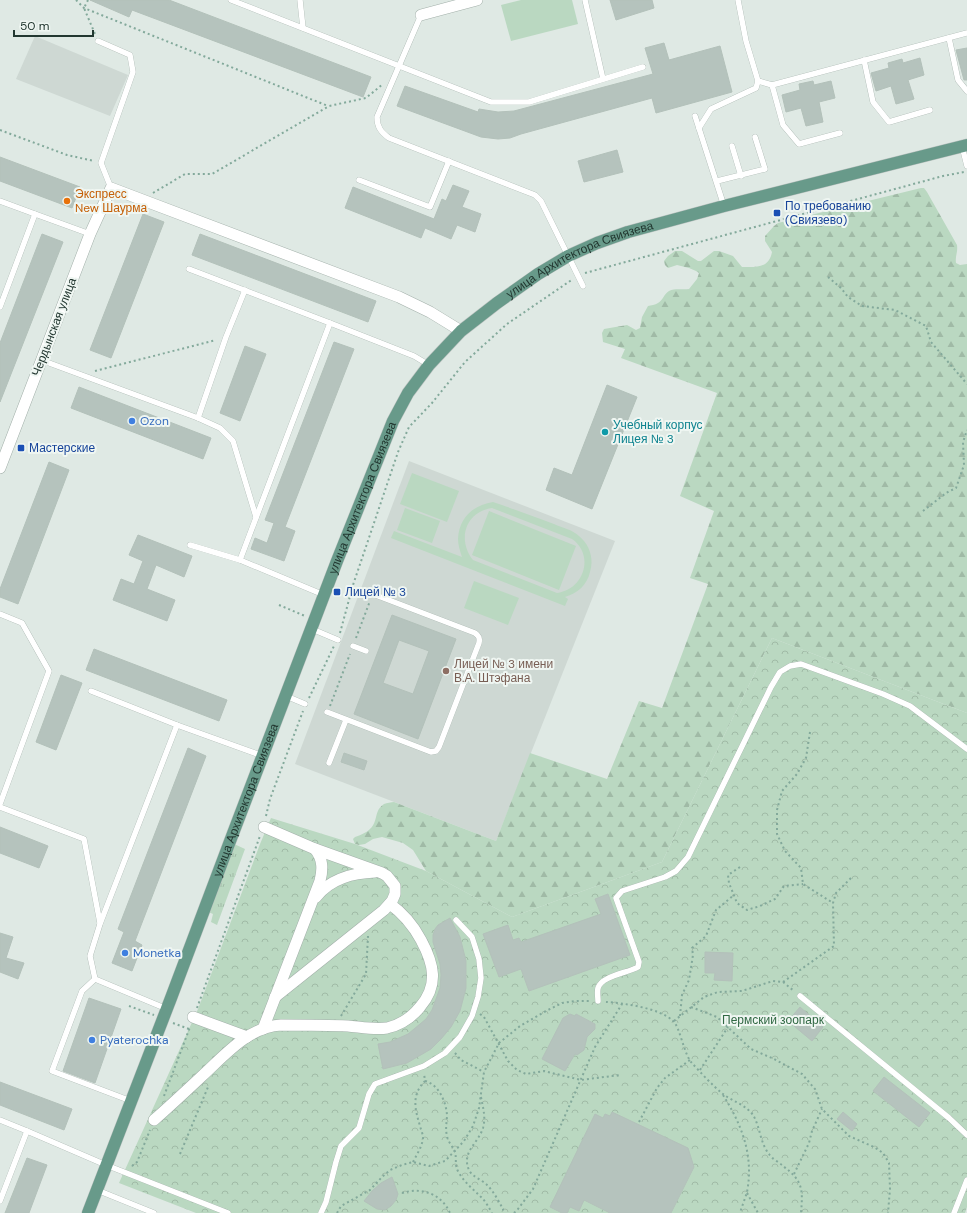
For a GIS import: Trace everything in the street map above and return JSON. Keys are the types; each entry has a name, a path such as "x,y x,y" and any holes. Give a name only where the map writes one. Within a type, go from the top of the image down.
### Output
{"main road":[{"name":"улица Архитектора Свиязева","path":"88,1213 393,421 408,393 429,365 461,331 497,302 568,256 597,243 628,232 724,206 964,145"}],"street":[{"path":"421,15 477,0"},
{"path":"111,188 405,299 461,331"},
{"name":"Чердынская улица","path":"0,468 90,234 111,188"},
{"path":"264,827 315,849 387,876 395,886 395,894 390,904 369,923 275,997"},
{"path":"263,1029 320,881 322,868 320,857 315,849"},
{"path":"312,902 323,889 334,881 360,874 378,872"},
{"path":"154,1120 236,1045 263,1029 273,1025 335,1026 377,1029 387,1028 395,1026 417,1011 426,999 431,985 433,971 429,955 410,922 401,911 390,904"},
{"path":"193,1017 246,1038"}],"lane":[{"path":"230,0 491,102 529,102 643,67"},
{"path":"300,0 304,28"},
{"path":"585,0 603,79"},
{"path":"699,128 711,109 756,88 758,81 746,41 738,0"},
{"path":"421,15 377,116 377,125 389,138 535,195 541,201 579,275 583,286"},
{"path":"758,81 772,85 967,33"},
{"path":"949,38 958,80 967,91"},
{"path":"98,41 130,55 133,72 101,163 111,188"},
{"path":"864,60 873,102 889,122 930,110"},
{"path":"772,85 782,125 799,144 840,133"},
{"path":"695,116 724,206"},
{"path":"717,181 765,170 755,137"},
{"path":"964,145 967,166"},
{"path":"732,146 740,176"},
{"path":"359,180 430,207 449,161"},
{"path":"0,200 90,234"},
{"path":"0,307 35,214"},
{"path":"189,269 414,356 429,365"},
{"path":"198,418 226,338 245,290"},
{"path":"240,560 330,323"},
{"path":"41,360 198,418 220,428 233,441 256,517"},
{"path":"190,545 240,560 325,595"},
{"path":"327,712 431,752 436,751 480,639 479,635 475,633 373,594"},
{"path":"0,614 22,623 49,671 0,804"},
{"path":"312,629 338,640"},
{"path":"353,646 366,651"},
{"path":"598,1001 598,987 603,980 633,970 638,967 639,962 616,898 618,894 622,891 665,877 676,871 688,857 727,775 780,672 790,666 801,664 883,694 910,706 967,749"},
{"path":"91,691 177,725 263,756"},
{"path":"286,696 305,704"},
{"path":"330,763 346,720"},
{"path":"95,979 90,956 100,924 177,725"},
{"path":"0,807 84,839 100,924"},
{"path":"321,1213 326,1202 341,1146 359,1128 369,1094 375,1084 384,1079 403,1075 424,1066 445,1053 460,1037 472,1016 478,997 481,978 478,959 472,937 456,920"},
{"path":"95,979 167,1009"},
{"path":"95,979 82,990 52,1071 132,1101"},
{"path":"800,996 949,1118 967,1135"},
{"path":"0,1120 124,1172 228,1213"},
{"path":"0,1201 27,1131"},
{"path":"954,1213 967,1180"},
{"path":"96,1190 154,1213"}],"path":[{"path":"76,0 84,8 98,41"},
{"path":"84,8 88,0"},
{"path":"84,8 329,106"},
{"path":"143,199 184,174 212,174 329,106 366,98 394,74"},
{"path":"0,130 67,155 101,163"},
{"path":"162,1100 264,827 270,799 305,704 342,631 353,585 398,452 409,427 432,403 465,362 507,324 579,275 943,176 967,171"},
{"path":"828,278 841,288 848,297 862,306 895,310 926,326 931,342 967,384"},
{"path":"80,375 226,338"},
{"path":"922,511 946,493 956,488 964,465 963,442 967,430"},
{"path":"279,605 307,616"},
{"path":"803,884 801,868 784,851 777,834 777,810 782,791 797,774 806,758 810,732"},
{"path":"740,867 728,875 729,883 737,903 747,910 775,899 784,886 803,884 833,903"},
{"path":"784,982 834,946 833,903 836,894 853,876"},
{"path":"680,1016 682,995 690,980 693,955 692,948 706,936 716,910 734,895"},
{"path":"335,1026 366,974 369,923"},
{"path":"674,1021 704,997 718,992 742,991 773,981 784,982 800,996"},
{"path":"337,1213 341,1206 370,1190 390,1170 413,1162 429,1166 446,1161 464,1141 473,1126 479,1108 484,1072 499,1044 520,1026 548,1010 562,1003 575,1001 622,1003 645,1008 667,1016 674,1021 690,1060 722,1093 735,1114 746,1143 749,1171 747,1193 740,1213"},
{"path":"514,1213 533,1188 595,1047 622,1003"},
{"path":"691,1008 717,1017 751,1049 802,1074 815,1089 822,1109 849,1136 874,1147 883,1154 889,1163 890,1189 888,1213"},
{"path":"474,1010 484,1016 508,1061 517,1070 526,1074 544,1071 581,1080 620,1075"},
{"path":"700,1070 728,1027"},
{"path":"450,1047 461,1060 484,1072"},
{"path":"639,1122 657,1088 665,1078 690,1060"},
{"path":"413,1162 421,1146 423,1137 416,1110 416,1097 419,1087 425,1081 424,1066"},
{"path":"425,1081 432,1083 439,1091 445,1104 447,1115 445,1128 447,1137 455,1152 455,1163 459,1172 466,1182 483,1199 492,1213"},
{"path":"180,1154 209,1084"},
{"path":"722,1093 744,1107 753,1115 764,1147 770,1156 794,1174 799,1181 802,1191 801,1213"},
{"path":"480,1096 485,1113 483,1128 477,1142 469,1151 466,1159 469,1171 488,1186 503,1209 503,1213"},
{"path":"794,1174 809,1143 812,1131 822,1109"},
{"path":"124,1172 137,1162 154,1120"},
{"path":"402,1193 417,1190 432,1194 445,1204 450,1213"},
{"path":"747,1193 758,1213"}],"shaded area":[{"path":"35,36 128,75 110,116 16,79"},
{"name":"Лицей № 3 имени В.А. Штэфана","path":"409,461 615,541 496,841 295,764"}],"green space":[{"path":"521,0 572,0 578,24 511,41 501,5"},
{"path":"924,188 927,192 957,245 956,263 960,265 967,264 967,713 772,638 662,862 512,917 426,871 413,850 403,843 382,837 373,839 365,844 355,844 353,839 370,829 380,808 384,804 394,802 496,841 530,753 607,779 639,701 662,708 708,584 690,578 714,511 680,496 717,393 621,358 625,349 603,342 602,333 604,329 627,325 636,330 640,328 642,317 648,306 658,303 671,290 689,289 697,279 699,273 689,268 677,265 668,268 664,261 675,251 682,251 698,261 701,261 714,251 719,251 733,256 742,267 761,266 768,262 772,252 765,241 765,236 778,223"},
{"path":"412,473 459,491 447,522 400,504"},
{"path":"493,502 568,529 577,534 583,540 590,552 592,562 589,577 581,588 565,597 568,599 565,606 391,538 394,531 462,557 458,539 461,525 473,509","holes":["492,508 572,539 579,546 583,554 583,571 580,579 574,586 557,593 473,560 465,544 466,528 470,521 475,515"]},
{"path":"405,508 440,521 432,543 397,530"},
{"path":"489,511 576,546 559,590 472,555"},
{"path":"474,581 519,598 508,625 464,608"},
{"name":"Пермский зоопарк","path":"772,638 967,713 967,1207 965,1213 196,1213 119,1183 198,1009 271,818 355,844 426,871 512,917 662,862"},
{"path":"232,843 245,849 217,925 211,922 213,914 206,911"}],"building":[{"path":"90,0 169,0 371,77 363,97 132,10 129,17"},
{"path":"610,0 652,0 654,8 616,20"},
{"path":"664,43 669,60 720,46 732,92 656,113 652,98 510,138 498,139 481,137 397,106 405,86 478,112 479,109 498,112 514,111 653,74 645,48"},
{"path":"967,48 967,80 964,80 956,50"},
{"path":"920,58 924,75 908,80 914,99 896,104 891,86 876,91 871,73 889,68 888,63 902,59 903,63"},
{"path":"813,81 814,85 831,81 835,98 819,102 823,122 806,126 801,108 786,112 782,95 800,90 799,84"},
{"path":"617,150 623,172 584,182 578,161"},
{"path":"0,157 80,187 72,208 0,181"},
{"path":"453,185 469,191 462,207 481,214 475,232 457,225 451,239 425,228 421,238 345,208 353,187 434,219 442,199 446,201"},
{"path":"143,214 164,222 111,358 90,350"},
{"path":"42,234 63,242 0,402 0,343"},
{"path":"200,234 376,301 368,322 192,255"},
{"path":"334,342 354,349 285,527 295,531 284,561 251,549 255,538 267,543 274,523 265,520"},
{"path":"245,346 266,354 240,421 220,413"},
{"name":"Учебный корпус Лицея № 3","path":"607,385 637,397 592,509 546,490 554,468 572,475"},
{"path":"79,387 211,438 203,459 71,408"},
{"path":"49,462 69,470 18,604 0,597 0,589"},
{"path":"138,535 192,556 184,577 156,565 147,589 175,600 167,621 113,600 121,579 134,584 143,561 129,555"},
{"path":"392,615 456,639 418,739 354,714","holes":["399,640 429,651 413,694 383,683"]},
{"path":"94,649 227,700 219,721 86,670"},
{"path":"61,675 82,683 56,750 36,742"},
{"path":"188,748 206,756 135,941 142,945 132,971 112,963 124,932 118,929"},
{"path":"344,753 367,761 364,770 341,762"},
{"path":"0,827 48,846 39,868 0,853"},
{"path":"608,894 630,955 529,991 521,969 499,977 483,934 508,925 513,940 519,938 521,942 601,914 595,899"},
{"path":"450,918 460,937 466,961 466,988 460,1011 451,1027 431,1049 407,1063 383,1069 378,1044 390,1042 408,1034 426,1019 432,1010 440,988 441,975 440,964 433,942 433,935 438,925"},
{"path":"0,933 13,937 6,958 24,963 18,979 0,972"},
{"path":"705,952 733,953 732,981 714,980 715,973 705,973"},
{"name":"Pyaterochka","path":"89,998 121,1009 95,1083 63,1071"},
{"path":"800,1007 823,1027 812,1041 788,1021"},
{"path":"570,1014 575,1016 576,1014 595,1024 595,1029 587,1037 584,1050 577,1055 575,1054 565,1071 542,1059 563,1018"},
{"path":"884,1077 930,1113 919,1127 873,1091"},
{"path":"0,1082 72,1109 64,1130 0,1105"},
{"path":"612,1112 688,1148 694,1167 671,1213 610,1213 584,1200 579,1211 570,1207 567,1213 562,1213 550,1207 595,1114 603,1118 605,1114 610,1116"},
{"path":"843,1112 857,1124 852,1131 837,1119"},
{"path":"27,1158 47,1165 29,1213 5,1213"},
{"path":"392,1177 398,1194 396,1200 391,1206 385,1210 377,1209 364,1201 381,1183"}],"place":[{"name":"Экспресс New Шаурма","path":"67,201"},
{"name":"По требованию (Свиязево)","path":"777,213"},
{"name":"Ozon","path":"132,421"},
{"name":"Учебный корпус Лицея № 3","path":"605,432"},
{"name":"Мастерские","path":"21,448"},
{"name":"Лицей № 3","path":"337,592"},
{"name":"Лицей № 3 имени В.А. Штэфана","path":"446,671"},
{"name":"Monetka","path":"125,953"},
{"name":"Pyaterochka","path":"92,1040"}]}
